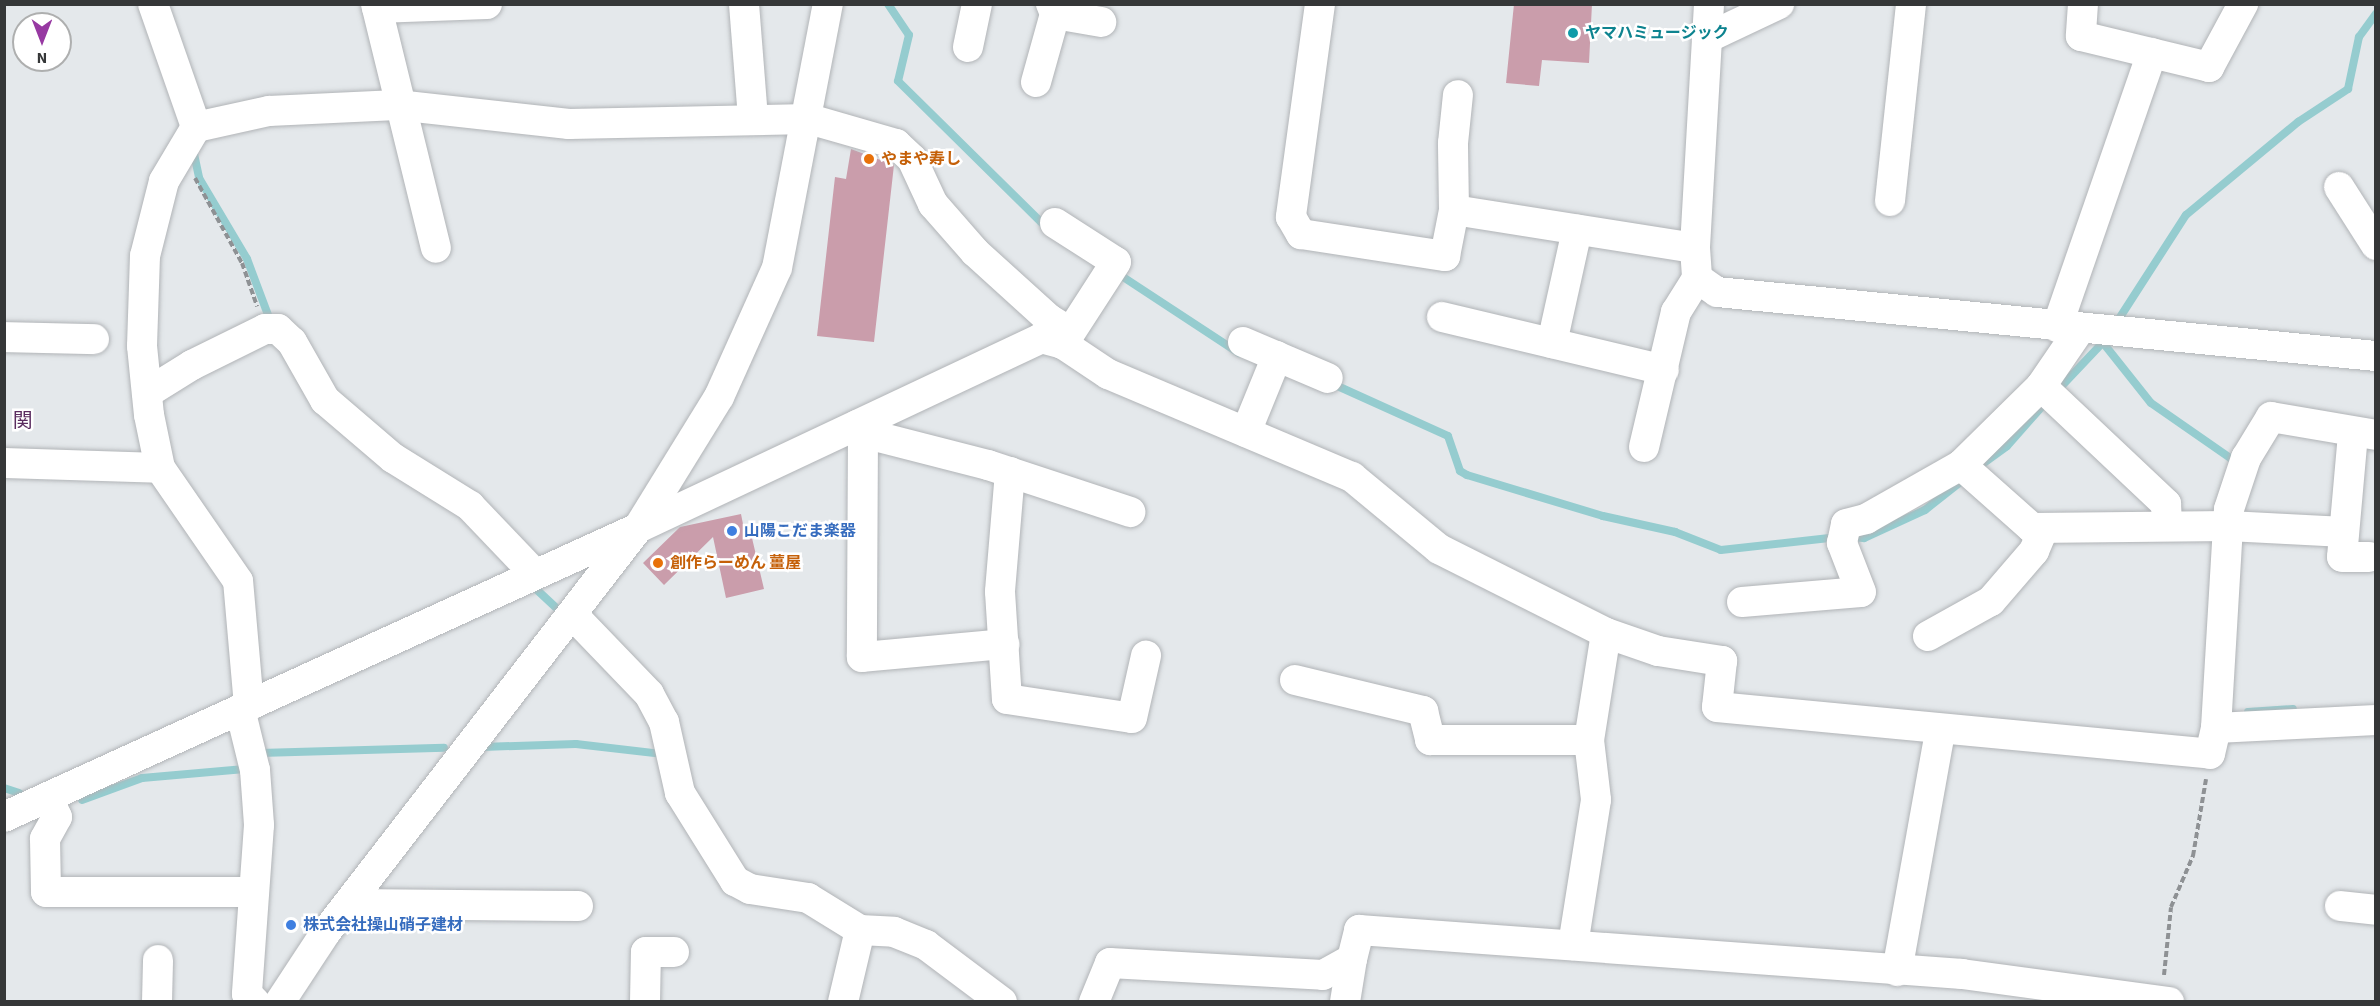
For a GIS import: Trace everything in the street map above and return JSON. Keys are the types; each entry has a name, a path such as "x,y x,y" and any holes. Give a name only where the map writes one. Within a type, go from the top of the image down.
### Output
{"street":[{"path":"153,4 190,136"},
{"path":"436,248 397,105 377,6 487,4"},
{"path":"744,4 753,118"},
{"path":"280,1002 348,904 638,528 719,397 768,288 786,232 809,119 828,4"},
{"path":"968,47 977,4"},
{"path":"1320,4 1291,217 1301,234 1445,256 1454,210 1453,143 1458,95"},
{"path":"1644,447 1676,312 1697,278 1695,248 1709,4"},
{"path":"1707,38 1779,4"},
{"path":"1890,201 1911,4"},
{"path":"2083,4 2081,36 2209,67 2243,4"},
{"path":"1036,82 1053,9 1101,22"},
{"path":"1742,602 1861,592 1842,538 1846,524 1866,519 1968,471 2048,392 2090,330 2152,53"},
{"path":"255,1002 247,994 259,825 245,708 238,581 160,468 147,393 142,346 146,256 164,181 190,136 269,111 397,105 569,124 753,118 809,119 896,144 912,159 933,204 975,252 1049,319 1066,338 1108,374 1352,477 1439,549 1606,633 1658,651 1722,661 1717,707 1940,732 2215,728 2376,720"},
{"path":"2339,187 2376,245"},
{"path":"1454,210 1695,248"},
{"path":"1055,223 1116,262 1066,338"},
{"path":"1552,343 1576,230"},
{"path":"1697,278 1717,292 2376,356"},
{"path":"1442,317 1664,370"},
{"path":"147,393 192,364 270,329 292,342 325,400 393,458 470,506 534,573"},
{"path":"4,337 94,339"},
{"path":"4,817 534,573 860,429 1041,338 1066,338"},
{"path":"1243,342 1274,363 1328,378"},
{"path":"1246,432 1274,363"},
{"path":"2048,392 2166,504 2167,526"},
{"path":"2215,728 2223,526 2246,458 2271,417 2345,428 2365,435 2344,532 2342,556 2369,557"},
{"path":"860,429 1010,472 1130,512"},
{"path":"860,429 862,657 1004,644"},
{"path":"4,464 160,468"},
{"path":"1968,471 2032,528 2223,526 2344,532"},
{"path":"1010,472 1000,592 1007,699 1132,718 1146,656"},
{"path":"1928,636 1991,601 2034,551 2044,528"},
{"path":"572,614 649,694 664,722 680,793 735,881 750,889 808,898 860,930 894,932 927,945 1002,1002"},
{"path":"1573,945 1596,800 1589,740 1606,633"},
{"path":"1295,680 1423,711 1430,740 1589,740"},
{"path":"1897,971 1940,732"},
{"path":"48,797 57,817 45,839 46,892 254,892"},
{"path":"348,904 578,906"},
{"path":"2340,906 2376,910"},
{"path":"843,1002 860,930"},
{"path":"1345,1002 1359,930 1962,974 2160,1000"},
{"path":"645,1002 646,952 674,952"},
{"path":"1094,1002 1110,963 1323,975 1352,959"},
{"path":"157,1002 158,960"}],"path":[{"path":"190,136 212,214 242,263 270,329"},
{"path":"2160,1000 2171,907 2193,856 2215,728"}],"building":[{"path":"1514,4 1592,4 1589,63 1542,60 1539,86 1506,83"},
{"path":"851,149 894,165 874,342 817,336 835,177 846,179"},
{"path":"741,514 746,539 752,538 764,589 726,598 713,537 664,585 643,563 680,527"}],"waterway":[{"path":"888,4 909,35 898,81 1046,227"},
{"path":"2115,325 2186,215 2298,122 2348,89 2359,37 2376,14"},
{"path":"193,149 199,178 247,259 271,323"},
{"path":"1117,273 1239,353"},
{"path":"2056,392 2107,338"},
{"path":"2104,344 2151,403 2236,462"},
{"path":"1333,384 1448,436 1460,471 1467,475 1603,516 1675,532 1721,550 1838,537"},
{"path":"1981,465 2007,446 2047,401"},
{"path":"1850,537 1864,538 1925,510 1967,477"},
{"path":"536,589 555,607"},
{"path":"2248,712 2293,709"},
{"path":"482,747 576,744 663,754"},
{"path":"260,753 444,748"},
{"path":"82,800 142,778 245,769 245,764"},
{"path":"4,788 19,793"}],"place":[{"name":"ヤマハミュージック","path":"1573,33"},
{"name":"やまや寿し","path":"869,159"},
{"name":"山陽こだま楽器","path":"732,531"},
{"name":"創作らーめん 薑屋","path":"658,563"},
{"name":"株式会社操山硝子建材","path":"291,925"}],"district":[{"name":"関","path":"23,421"}]}
